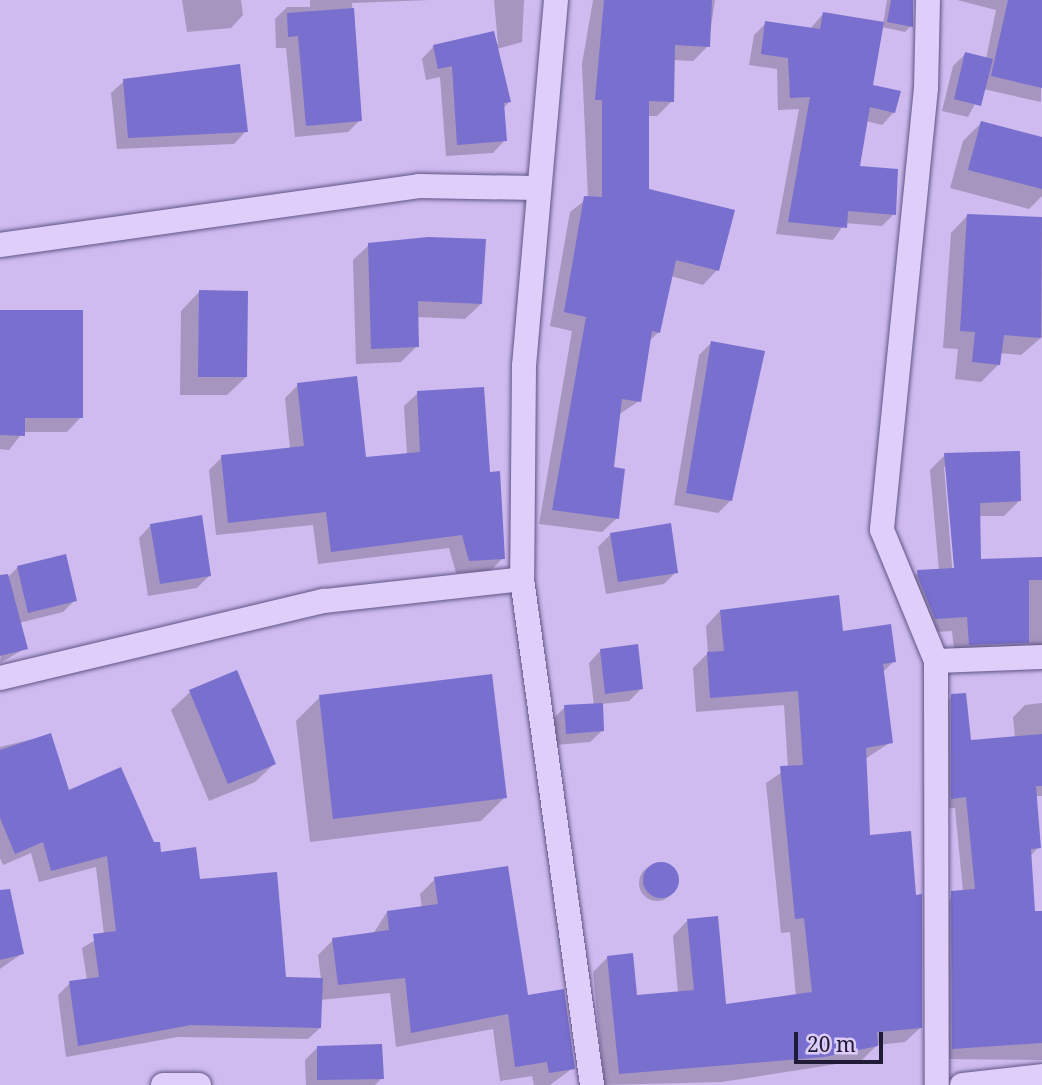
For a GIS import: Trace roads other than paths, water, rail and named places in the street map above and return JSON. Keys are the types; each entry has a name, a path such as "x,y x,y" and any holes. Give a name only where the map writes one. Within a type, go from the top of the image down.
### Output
{"street":[{"path":"556,0 536,188 524,366 522,579 592,1085"},
{"path":"928,0 926,88 882,530 936,661 937,1085"},
{"path":"0,245 419,186 536,188"},
{"path":"0,678 324,601 522,579"},
{"path":"936,661 1042,657"},
{"path":"962,1085 1042,1076"},
{"path":"163,1085 198,1085"}]}
